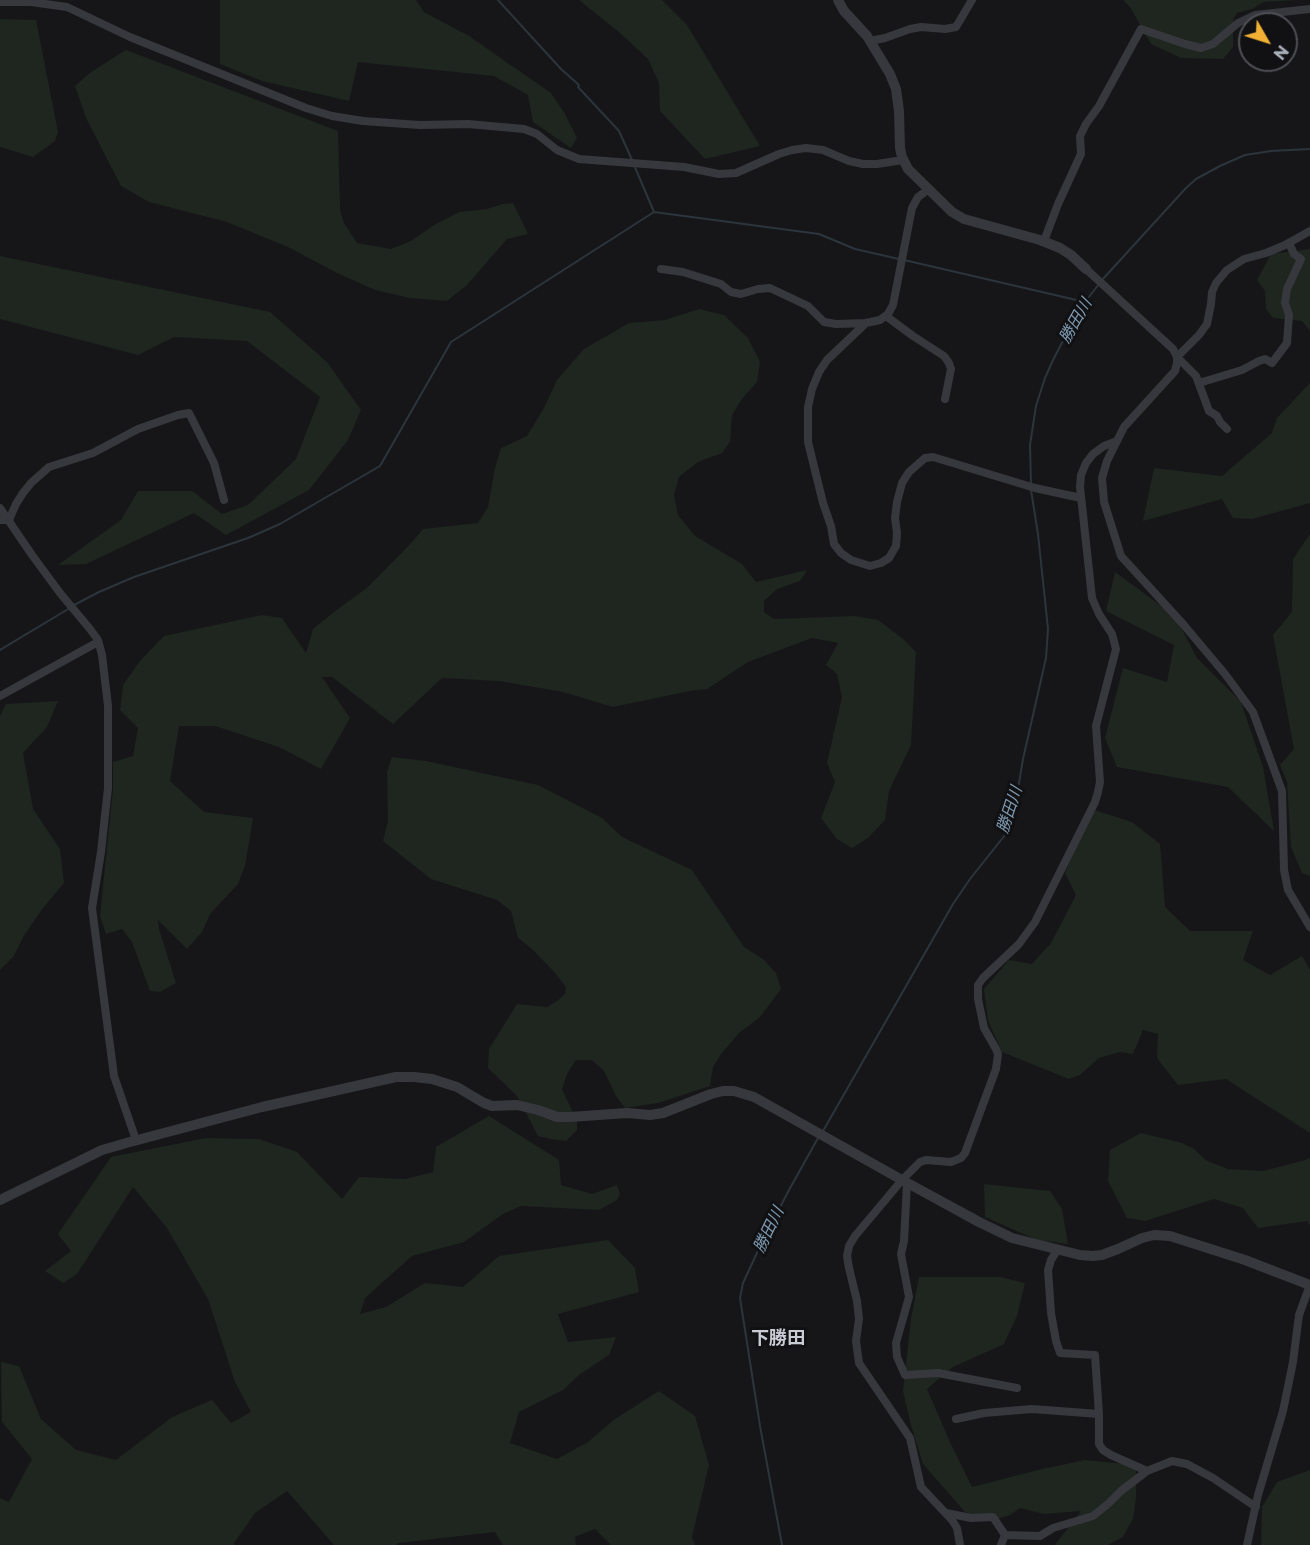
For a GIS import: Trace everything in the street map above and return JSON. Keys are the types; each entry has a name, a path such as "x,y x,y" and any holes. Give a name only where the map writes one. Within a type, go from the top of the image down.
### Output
{"street":[{"path":"838,0 844,11 867,36 890,74 896,89 899,111 900,148 908,169 952,212 964,219 1044,241 1071,255 1173,350 1196,376 1209,411 1217,416 1227,429"},
{"path":"870,41 921,27 945,29 956,27 972,0"},
{"path":"0,2 31,2 67,7 130,37 306,108 332,116 363,121 420,125 486,125 524,129 537,134 557,150 579,159 684,167 719,174 736,173 779,154 806,148 823,150 863,164 903,160"},
{"path":"1044,241 1081,154 1080,136 1141,29 1201,48 1214,44 1238,23 1255,15 1310,9"},
{"path":"661,269 683,272 720,284 731,292 741,294 770,288 808,306 824,322 866,323 880,320 886,316 893,305 912,207 918,197 928,189"},
{"path":"1310,231 1266,253 1244,259 1227,270 1216,283 1212,292 1207,324 1177,357 1175,371 1124,426 1107,461 1102,478 1104,502 1120,556 1183,624 1253,712 1282,791 1284,870 1288,890 1310,927"},
{"path":"1200,383 1236,372 1265,359 1272,363 1287,343 1288,315 1285,303 1287,289 1301,259 1294,254 1289,243"},
{"path":"886,316 944,356 950,363 951,369 945,399"},
{"path":"866,323 827,360 812,389 808,407 808,442 834,544 841,553 850,560 870,566 889,558 896,546 897,502 902,483 909,472 926,458 933,457 1035,488 1081,498"},
{"path":"4,520 31,483 49,467 93,453 138,429 189,413 214,463 225,500"},
{"path":"960,1545 957,1528 921,1487 910,1438 859,1363 856,1341 859,1319 857,1301 847,1256 849,1246 863,1225 920,1162 926,1160 951,1162 962,1158 965,1153 998,1061 996,1049 984,1028 978,999 978,985 1019,944 1035,922 1095,802 1100,782 1096,726 1116,649 1113,634 1099,614 1092,598 1080,487 1081,475 1093,454 1104,446 1118,441"},
{"path":"0,508 4,520 90,629 98,642 102,655 108,705 108,788 92,908 114,1076 136,1140"},
{"path":"0,696 98,642"},
{"path":"0,1200 102,1150 262,1107 396,1077 432,1079 457,1087 492,1106 518,1105 557,1117 663,1113 711,1094 734,1091 754,1097 904,1182 1012,1238 1080,1255 1093,1256 1118,1249 1142,1238 1154,1235 1170,1236 1245,1260 1310,1285 1299,1315 1284,1411 1247,1545"},
{"path":"904,1182 904,1241 901,1254 909,1298 896,1343 897,1357 905,1375 938,1373 1017,1388"},
{"path":"1058,1249 1048,1270 1051,1313 1060,1353 1095,1355 1099,1444 1111,1455 1147,1471"},
{"path":"956,1419 984,1413 1032,1409 1099,1414"},
{"path":"1005,1535 1040,1536 1053,1528 1093,1516 1147,1471 1172,1461 1179,1461 1213,1478 1256,1507"},
{"path":"946,1513 971,1518 993,1517 1005,1535"},
{"path":"1001,1545 1005,1535"}],"shaded area":[{"path":"220,0 416,0 424,12 469,36 551,93 577,138 571,148 533,122 528,95 494,76 358,62 349,101 262,81 220,64"},
{"path":"579,0 662,0 687,25 760,146 705,159 660,111 659,83 648,59"},
{"path":"1123,0 1297,0 1264,2 1252,9 1238,12 1233,20 1233,47 1223,59 1181,58 1151,44 1130,7"},
{"path":"0,19 36,20 58,132 55,141 33,157 0,147"},
{"path":"126,50 338,131 340,210 344,223 357,243 391,249 411,241 434,225 459,212 513,203 528,234 507,239 467,285 447,301 410,298 375,290 288,247 227,222 149,202 121,186 86,118 75,86 91,72"},
{"path":"1310,249 1310,331 1302,321 1273,318 1266,309 1265,291 1257,280 1271,254"},
{"path":"0,256 270,312 327,362 361,410 348,440 309,490 226,535 194,513 86,564 58,565 121,520 138,491 192,491 222,514 248,505 296,459 320,397 247,341 174,337 138,355 0,319"},
{"path":"699,309 724,315 748,338 760,362 757,382 732,415 730,442 722,453 698,462 679,477 674,495 678,515 695,536 742,564 756,582 807,570 800,581 777,589 764,601 764,612 774,619 855,616 878,620 916,652 911,745 889,791 885,820 868,838 852,848 837,839 821,818 835,782 827,763 842,697 837,674 826,665 838,643 812,638 748,662 707,689 613,707 563,692 499,681 442,678 393,724 332,677 322,677 350,718 321,769 279,747 215,726 179,726 170,781 204,812 253,818 245,866 238,884 210,914 202,932 187,949 158,920 176,983 160,992 150,991 132,942 122,929 106,934 100,916 113,789 113,762 133,756 138,728 120,710 123,685 140,661 164,636 262,615 282,618 306,653 313,629 367,588 423,529 478,523 488,507 501,448 527,436 557,380 584,349 629,323 665,320"},
{"path":"1310,383 1310,503 1252,519 1233,518 1222,499 1143,521 1154,468 1222,476 1272,433 1277,418"},
{"path":"1310,534 1310,876 1302,873 1291,847 1287,782 1280,765 1294,749 1273,635 1292,612 1293,559"},
{"path":"1115,572 1175,616 1197,658 1241,702 1263,767 1274,831 1228,787 1117,767 1105,738 1123,668 1167,682 1174,645 1106,611"},
{"path":"58,701 47,727 23,753 33,809 60,849 64,883 25,934 13,957 0,970 0,716 6,704"},
{"path":"392,757 426,761 538,785 602,818 622,837 692,870 744,947 763,959 776,973 781,989 760,1017 739,1033 721,1054 713,1067 710,1086 658,1103 625,1108 616,1096 604,1071 592,1060 576,1060 567,1074 562,1089 577,1121 577,1130 566,1141 538,1136 517,1096 488,1068 489,1049 517,1004 547,1007 565,994 566,987 532,949 518,938 511,911 497,900 431,879 383,841 388,821 387,772"},
{"path":"1091,809 1132,822 1160,844 1165,907 1190,931 1253,931 1243,960 1270,975 1302,956 1310,970 1310,1133 1226,1079 1178,1085 1157,1058 1158,1034 1143,1030 1133,1054 1120,1052 1099,1058 1080,1075 1069,1079 1002,1052 988,1021 984,989 1009,960 1032,964 1051,943 1076,895 1065,873"},
{"path":"489,1116 559,1160 561,1185 592,1194 617,1185 620,1194 617,1200 599,1210 521,1206 503,1214 464,1242 412,1256 365,1298 360,1314 386,1307 425,1283 463,1287 499,1256 608,1240 635,1268 639,1292 558,1314 568,1342 616,1337 609,1355 579,1375 563,1390 519,1412 510,1443 557,1459 588,1442 615,1419 659,1391 695,1416 709,1465 692,1537 695,1545 611,1545 595,1529 575,1537 576,1545 503,1545 495,1532 396,1545 334,1545 287,1491 255,1513 234,1545 0,1545 0,1498 9,1502 32,1459 2,1422 1,1362 19,1366 41,1419 76,1450 116,1460 172,1417 212,1400 231,1423 251,1412 235,1382 208,1299 167,1228 133,1187 77,1274 63,1283 45,1271 71,1251 58,1234 111,1157 206,1138 259,1139 297,1152 342,1199 359,1177 405,1179 433,1172 436,1147"},
{"path":"1141,1133 1182,1143 1194,1149 1207,1161 1228,1169 1263,1171 1310,1158 1310,1225 1307,1221 1258,1228 1243,1208 1214,1199 1145,1221 1127,1218 1108,1181 1110,1150"},
{"path":"984,1184 1050,1191 1062,1209 1068,1244 1037,1240 985,1217"},
{"path":"919,1277 1000,1277 1025,1283 1017,1316 1004,1344 953,1367 927,1389 972,1487 1085,1460 1136,1465 1136,1498 1133,1519 1123,1537 1108,1545 1055,1545 1081,1511 1044,1514 1020,1508 1010,1515 997,1519 979,1519 965,1512 923,1464 903,1391 911,1319"},
{"path":"1310,1470 1310,1545 1261,1545 1262,1507 1277,1482"}],"waterway":[{"path":"498,0 561,69 579,85 578,87 619,131 632,160"},
{"name":"勝田川","path":"1102,280 1196,179 1245,155 1310,149"},
{"path":"634,165 654,212"},
{"path":"74,605 134,577 248,538 280,524 380,466 451,342 654,212 819,234 855,249 899,259"},
{"path":"904,260 1085,302"},
{"name":"勝田川","path":"1031,484 1030,445 1036,406 1045,378 1074,320 1099,284"},
{"name":"勝田川","path":"823,1131 953,904 1005,835 1016,801 1046,658 1048,629 1031,490"},
{"path":"0,650 70,608"},
{"name":"勝田川","path":"782,1545 740,1298 743,1283 763,1240 818,1138"}],"district":[{"name":"下勝田","path":"778,1339"}]}
